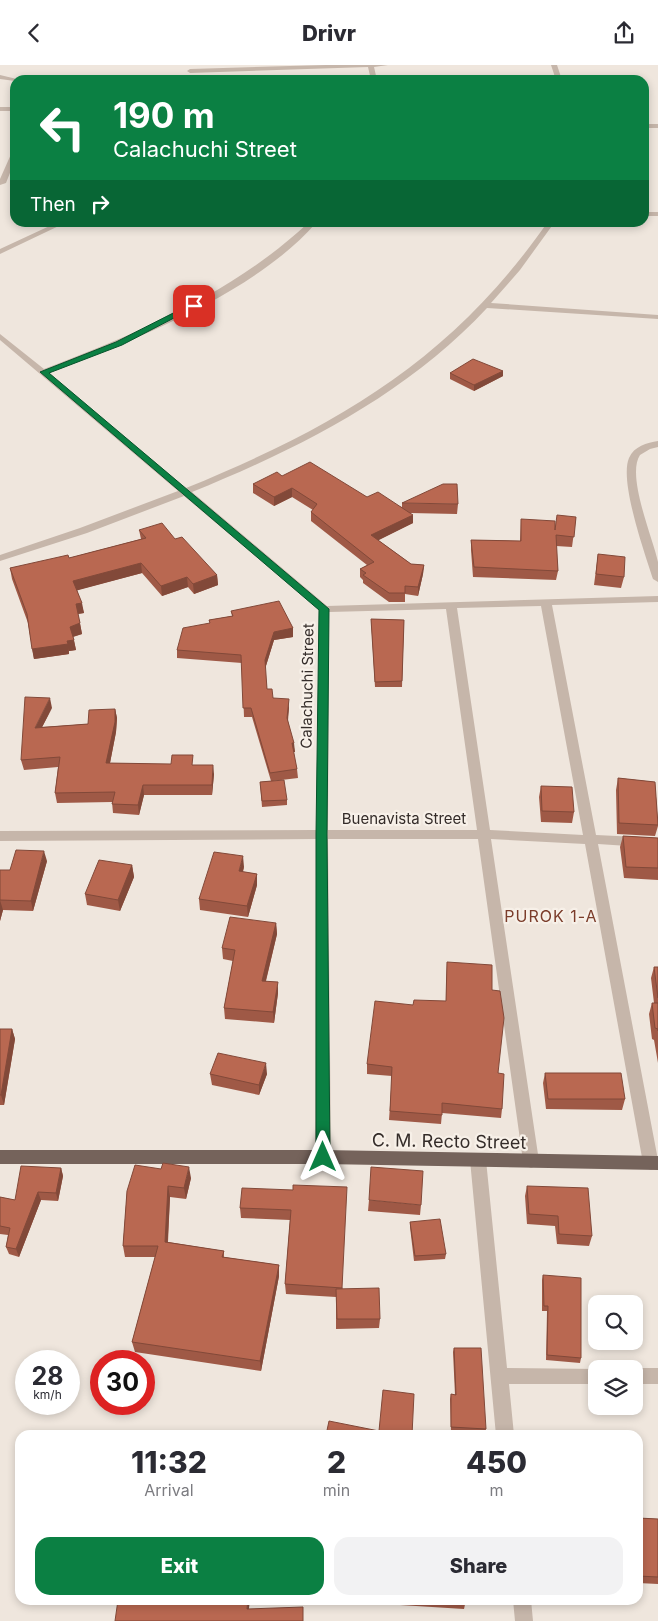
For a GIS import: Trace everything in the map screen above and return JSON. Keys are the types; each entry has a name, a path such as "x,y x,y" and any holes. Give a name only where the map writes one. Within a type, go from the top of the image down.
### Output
{"main road":[{"name":"C. M. Recto Street","path":"0,1157 323,1157 654,1163"}],"street":[{"path":"190,68 385,65"},
{"path":"3,183 10,165"},
{"path":"0,252 53,227"},
{"path":"44,372 135,336 211,296 269,260 307,227"},
{"path":"0,558 108,522 185,492 280,451 349,414 393,385 426,359 484,305 547,227"},
{"path":"484,305 658,317"},
{"name":"Calachuchi Street","path":"0,336 324,609 322,834 323,1157"},
{"path":"658,444 650,445 638,451 632,461 631,474 648,547 658,579"},
{"path":"324,609 658,599"},
{"path":"546,602 654,1163"},
{"path":"451,605 531,1161"},
{"name":"Buenavista Street","path":"0,836 484,834 658,843"},
{"path":"478,1160 504,1430"},
{"path":"499,1376 588,1376"},
{"path":"643,1376 658,1376"},
{"path":"522,1605 524,1621"}],"building":[{"path":"473,359 503,371 474,385 450,373"},
{"path":"310,462 367,497 378,492 413,515 371,535 411,564 424,565 418,587 405,586 405,593 389,593 363,575 366,573 360,569 374,562 311,512 317,504 292,488 274,497 253,484 277,472 282,476"},
{"path":"443,484 457,484 458,504 402,503"},
{"path":"557,515 576,517 574,537 556,535 558,571 474,567 471,540 521,541 521,519 555,521 555,530"},
{"path":"162,523 175,539 182,537 217,575 193,584 187,577 161,586 141,563 73,581 82,603 76,604 80,623 70,627 74,640 67,641 68,644 32,649 27,614 10,568 68,555 69,558 146,538 139,530"},
{"path":"598,554 625,557 624,577 596,574"},
{"path":"279,601 293,628 274,632 265,660 267,689 272,689 273,698 289,699 287,718 294,743 292,743 297,769 270,773 251,708 243,708 241,655 177,650 183,628 210,623 209,620 233,616 231,611"},
{"path":"371,619 404,620 402,681 375,682"},
{"path":"25,697 50,698 35,728 88,724 89,710 115,709 115,722 106,763 171,764 172,755 193,755 192,765 213,765 212,785 143,785 138,805 112,804 115,792 55,793 60,757 21,760"},
{"path":"618,778 655,782 658,825 619,823"},
{"path":"284,780 287,800 262,801 260,782"},
{"path":"541,786 572,787 574,812 542,811"},
{"path":"623,836 658,838 658,868 626,867"},
{"path":"16,850 44,851 31,901 0,900 0,870 10,870"},
{"path":"214,852 243,856 239,871 257,874 247,906 199,899"},
{"path":"99,860 132,865 118,900 85,894"},
{"path":"230,917 276,923 262,981 278,982 273,1012 224,1008 235,950 222,948"},
{"path":"447,962 492,965 492,990 500,991 504,1018 498,1073 504,1074 502,1109 442,1103 442,1115 390,1111 392,1067 367,1064 375,1001 413,1005 414,1000 446,1001"},
{"path":"654,967 658,967 658,998"},
{"path":"652,1003 658,1003 658,1029 655,1028"},
{"path":"0,1029 12,1029 1,1095 0,1095"},
{"path":"218,1053 266,1063 259,1085 210,1074"},
{"path":"545,1073 621,1073 625,1099 548,1099"},
{"path":"163,1163 189,1167 184,1188 168,1186 165,1242 224,1251 222,1257 279,1265 260,1361 132,1342 158,1246 123,1246 127,1191 135,1165 161,1169"},
{"path":"21,1166 61,1168 56,1193 38,1192 16,1249 6,1247 10,1228 0,1226 0,1197 15,1200"},
{"path":"371,1167 423,1171 421,1205 369,1200"},
{"path":"293,1185 347,1187 342,1288 285,1284 291,1210 240,1208 242,1188 293,1190"},
{"path":"527,1186 588,1188 592,1236 559,1234 558,1216 529,1214"},
{"path":"440,1219 446,1254 415,1256 410,1222"},
{"path":"543,1275 581,1278 581,1358 547,1355 548,1306 544,1306"},
{"path":"379,1288 380,1319 337,1319 336,1289"},
{"path":"454,1348 481,1348 486,1429 451,1427 451,1394 456,1395"},
{"path":"383,1390 414,1394 412,1430 379,1430"},
{"path":"329,1421 374,1430 327,1430"},
{"path":"643,1518 658,1519 658,1577 643,1576"},
{"path":"117,1605 247,1605 247,1609 303,1607 303,1621 115,1621"}],"district":[{"name":"PUROK 1-A","path":"551,916"}],"route":[{"path":"194,306 135,336 44,372 324,609 322,834 323,1157"}]}
